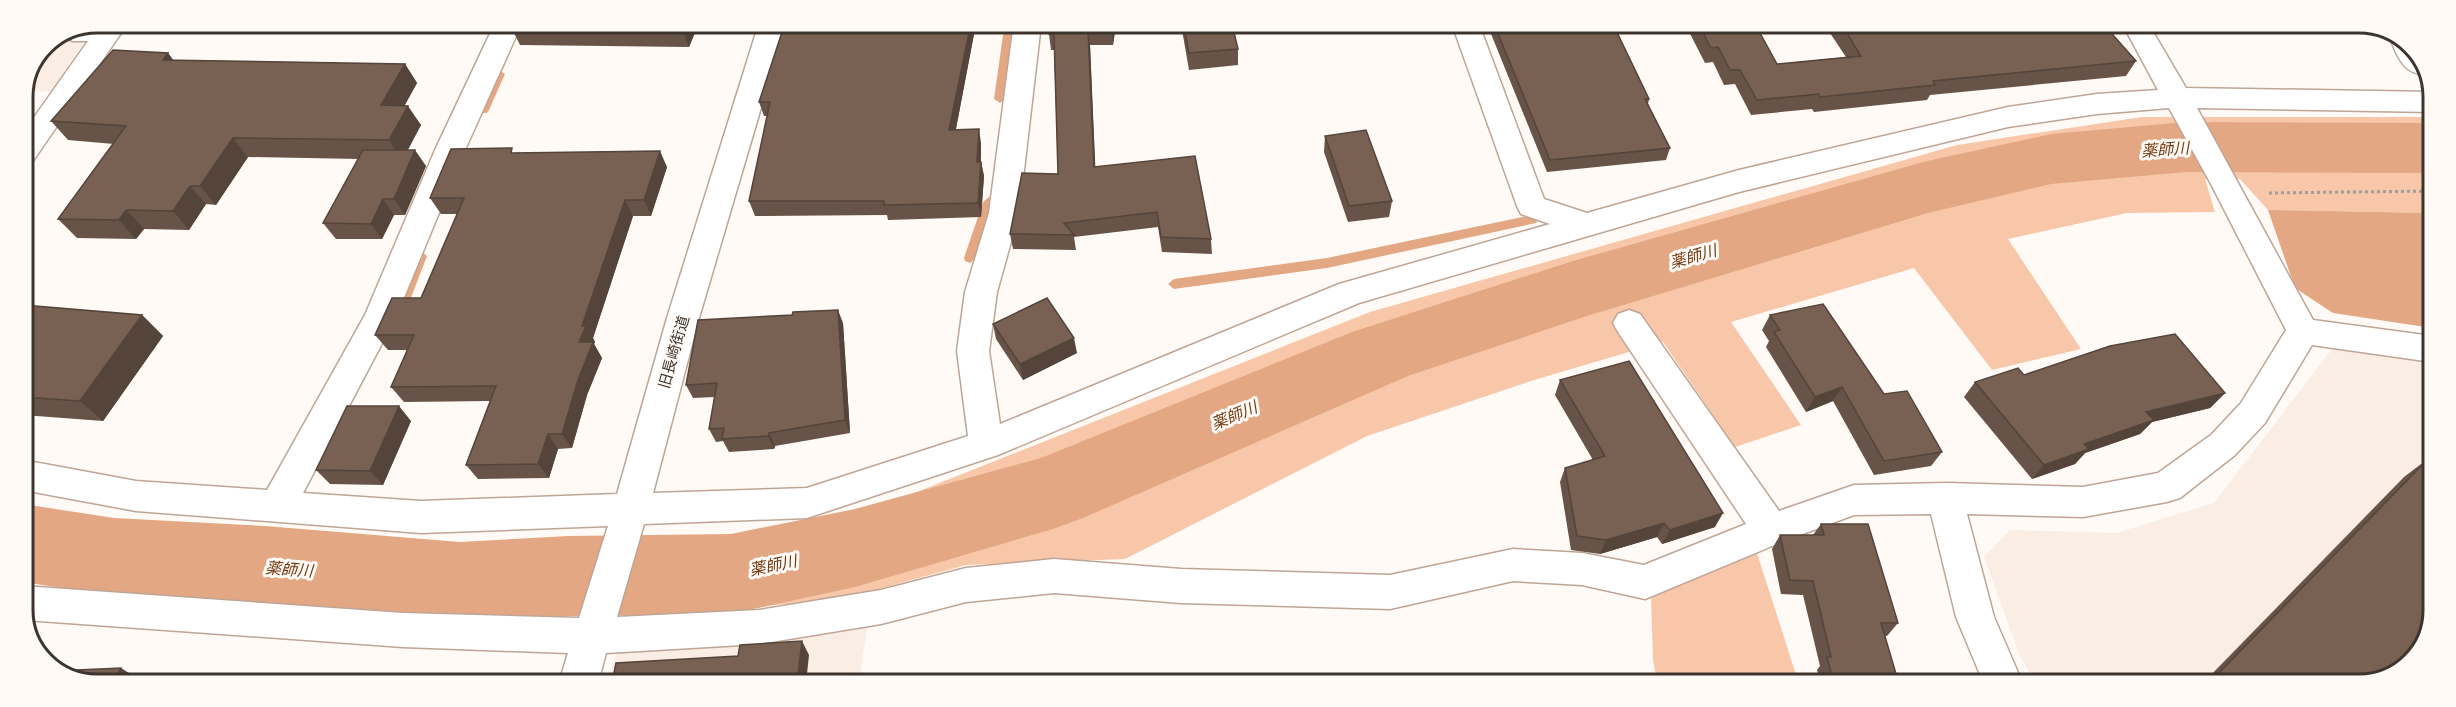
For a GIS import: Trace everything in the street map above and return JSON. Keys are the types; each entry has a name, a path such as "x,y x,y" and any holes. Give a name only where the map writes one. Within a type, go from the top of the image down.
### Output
{"street":[{"path":"33,138 108,33"},
{"path":"276,508 380,317 450,150 503,33"},
{"name":"旧長崎街道","path":"581,674 627,521 683,318 770,33"},
{"path":"986,445 973,351 981,292 1004,213 1026,33"},
{"path":"1468,33 1532,206 1589,226"},
{"path":"2140,33 2230,192 2303,331"},
{"path":"33,477 136,496 421,517 627,521 807,503 986,445 1350,292 1589,226 1739,181 2008,117 2097,104 2423,102"},
{"path":"1629,323 1771,530"},
{"path":"2303,331 2423,348"},
{"path":"33,604 403,630 759,627 880,607 966,585 1054,576 1180,585 1390,592 1513,565 1582,569 1645,582 1771,530 1854,500 1946,498 2083,502 2167,487 2223,445 2253,413 2303,331"},
{"path":"1946,498 1965,586 1990,660 1998,674"}],"path":[{"path":"2230,192 2423,190"}],"shaded area":[{"path":"90,34 51,91 33,92 44,61 61,44"},
{"path":"2142,117 2423,117 2423,136 2121,132 1934,164 1376,330 1001,485 859,515 1370,312 1957,145"},
{"path":"2165,161 2423,165 2423,213 2268,210 2240,179 2205,179 2215,212 2127,213 2008,239 2081,349 1992,370 1914,268 1731,322 1801,425 1735,447 1663,342 1534,380 1367,436 1125,559 966,565 839,600 724,609 929,558 1405,363 1953,198"},
{"path":"2268,210 2423,213 2423,327 2333,313 2295,288"},
{"path":"2332,349 2423,361 2423,610 2421,626 2416,638 2398,661 2380,671 2359,674 2030,674 2019,654 1984,557 2010,530 2116,533 2214,503"},
{"path":"1756,550 1796,674 1655,674 1651,598"},
{"path":"868,621 860,674 610,674 618,647"}],"building":[{"path":"782,33 969,33 949,130 979,129 977,162 981,162 978,203 884,205 884,201 749,201 770,102 759,102"},
{"path":"1088,33 1094,167 1195,156 1211,239 1161,237 1157,212 1064,223 1074,235 1010,234 1022,173 1058,174 1054,34 1049,34"},
{"path":"1185,33 1234,33 1238,49 1189,53"},
{"path":"1498,33 1617,33 1649,99 1645,99 1670,148 1550,160"},
{"path":"1703,33 1760,33 1777,64 1861,56 1847,33 2111,33 2136,61 1933,81 1935,85 1820,97 1819,94 1757,100 1740,70 1730,70 1718,47 1711,48"},
{"path":"113,50 168,53 163,60 405,64 381,105 408,106 389,140 233,138 200,186 190,186 173,211 126,210 119,220 58,219 126,126 51,121"},
{"path":"1366,130 1392,201 1349,206 1325,136"},
{"path":"512,148 511,153 660,151 644,200 625,200 582,326 586,326 579,342 593,342 578,380 562,434 548,434 538,464 466,465 496,386 391,387 414,335 375,335 392,298 421,298 464,198 430,198 451,149"},
{"path":"363,150 415,150 394,199 383,199 371,224 323,223"},
{"path":"1047,298 1074,338 1020,364 993,324"},
{"path":"1823,304 1884,394 1907,391 1942,452 1884,461 1842,387 1815,397 1774,332 1780,330 1770,315"},
{"path":"33,306 142,315 80,401 33,398"},
{"path":"838,310 845,420 769,433 768,436 722,439 724,428 709,429 717,383 686,385 698,320"},
{"path":"2175,334 2225,393 2146,412 2154,420 2084,444 2089,449 2044,465 1975,382 2018,368 2024,375 2110,346"},
{"path":"1629,361 1723,513 1670,530 1664,523 1606,540 1577,536 1565,468 1605,456 1560,380"},
{"path":"347,406 399,406 370,471 316,470"},
{"path":"2423,464 2423,610 2421,626 2407,652 2398,661 2380,671 2371,673 2218,674"},
{"path":"1821,524 1868,524 1898,623 1881,623 1896,674 1831,674 1827,657 1831,657 1813,581 1790,580 1780,535 1824,535"},
{"path":"802,641 798,674 614,674 616,663 738,656 740,645"},
{"path":"121,668 118,674 97,674 77,670"}],"waterway":[{"path":"1000,99 1009,35"},
{"path":"483,110 499,74"},
{"name":"薬師川","path":"33,545 114,557 265,566 460,582 569,576 731,574 855,548 1053,492 1380,354 1573,291 1927,187 2051,159 2186,147 2423,148"},
{"path":"970,258 989,202"},
{"path":"1174,284 1327,263 1532,220"},
{"path":"400,308 421,256"}]}
